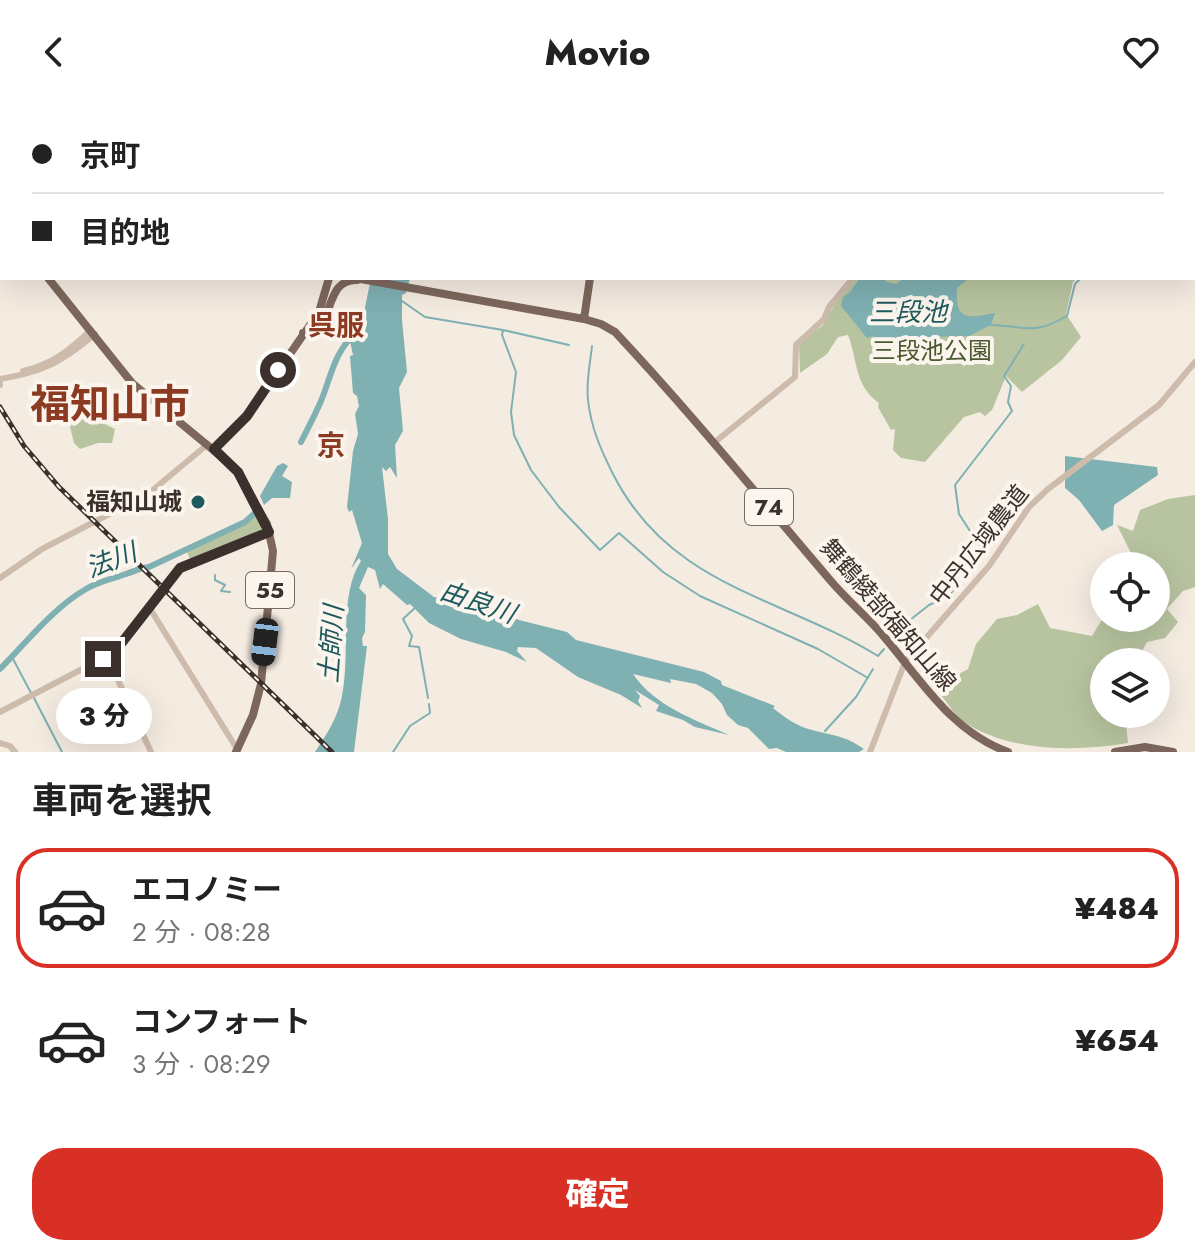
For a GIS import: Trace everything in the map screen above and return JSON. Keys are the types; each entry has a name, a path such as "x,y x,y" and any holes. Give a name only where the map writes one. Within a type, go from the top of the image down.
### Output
{"main road":[{"path":"50,280 141,392 211,447"},
{"path":"211,447 244,414 322,305 327,280"},
{"path":"302,333 316,332 324,324 336,289 349,280"},
{"name":"舞鶴綾部福知山線","path":"360,280 581,319 601,324 615,332 715,442 943,710 980,738 1008,752"},
{"path":"581,319 590,280"},
{"path":"211,447 241,424 302,333"},
{"name":"55","path":"211,447 238,472 269,532 273,551 261,684 253,715 237,751"},
{"path":"1115,752 1145,747 1173,752"}],"street":[{"path":"715,442 795,377 796,345 824,319 829,307 851,280"},
{"path":"0,381 52,361 93,332"},
{"name":"中丹広域農道","path":"870,752 905,662 971,588 1029,507 1048,489 1159,405 1195,362"},
{"path":"0,578 42,549 148,494 211,447"},
{"path":"0,712 107,656 120,645 186,563 269,532"},
{"path":"149,607 237,751"},
{"path":"107,656 151,752"},
{"path":"0,743 10,746 15,752"}],"green space":[{"name":"三段池公園","path":"854,280 1075,280 1066,314 1081,337 1062,360 1022,392 1006,376 992,410 985,416 980,412 964,417 925,462 901,458 893,450 895,429 891,430 878,407 879,403 861,380 848,335 838,337 827,354 800,373 799,344 823,325 836,302"},
{"path":"80,412 115,429 112,443 98,443 80,449 74,443 70,427"},
{"path":"1195,495 1195,587 1183,591 1170,606 1170,552 1130,552 1117,525 1133,531 1140,510 1168,499"},
{"path":"257,515 262,525 260,532 190,559 187,552 249,522"},
{"path":"1038,604 1050,628 1092,636 1094,632 1170,632 1165,638 1147,642 1144,648 1090,648 1090,728 1126,728 1128,743 1064,748 1000,739 963,721 935,687 968,669 976,644 997,619 1017,615"},
{"path":"1170,613 1178,622 1170,632"}],"water":[{"path":"371,280 409,280 406,293 402,295 407,372 399,388 403,431 395,445 397,478 390,467 386,471 382,467 388,519 388,554 397,569 434,597 495,611 492,607 519,620 567,632 576,640 704,672 721,681 722,685 775,706 773,708 796,724 845,738 864,749 859,752 786,752 769,749 748,728 738,725 727,715 712,693 696,684 670,679 671,683 633,674 664,703 729,735 695,727 656,711 659,705 635,690 640,696 638,701 642,708 621,695 578,677 536,648 518,647 517,651 527,662 506,652 461,639 429,623 383,584 380,589 375,570 368,567 359,588 366,595 365,632 362,638 363,646 367,646 354,752 315,752 332,725 340,704 347,608 354,575 361,561 359,558 351,569 362,543 352,510 349,512 347,507 353,451 358,434 355,414 359,406 353,393 350,356 353,355 349,336 362,322"},
{"name":"三段池","path":"859,280 885,280 896,284 901,280 967,280 957,288 961,312 971,316 995,313 991,325 969,336 926,337 914,343 914,348 906,353 896,341 876,341 873,336 867,338 841,306 843,297"},
{"path":"1065,456 1157,467 1158,475 1114,505 1113,525 1102,531 1079,500 1065,488"},
{"path":"283,463 288,466 282,476 292,482 290,498 272,498 264,505 260,496 277,466"}],"waterway":[{"path":"991,325 1037,328 1067,316 1075,284 1079,280"},
{"path":"402,301 425,317 569,345"},
{"path":"503,330 502,335 516,372 511,412 514,435 531,470 559,507 600,550 619,533 663,572 700,596 818,649 868,678"},
{"name":"法川","path":"301,442 338,357 355,334"},
{"path":"895,639 910,620 929,605 949,596 979,556 981,548 959,514 955,485 1012,411 1008,402 1011,386 1004,376 1024,344"},
{"path":"592,346 588,393 597,438 613,474 637,512 665,542 730,585 878,656 884,649"},
{"name":"法川","path":"0,669 51,616 86,589 149,567 245,522 255,513"},
{"path":"215,575 215,580 225,585 221,591 230,592"},
{"path":"416,607 403,619 412,636 409,646 419,647 428,698"},
{"path":"12,657 31,693"},
{"path":"825,731 856,697 873,669"},
{"path":"34,698 62,752"},
{"path":"393,752 410,726 430,713 429,704"}],"railway":[{"path":"0,407 24,446 59,487 332,752"}],"place":[{"name":"福知山城","path":"198,502"}],"district":[{"name":"呉服","path":"336,325"},
{"name":"福知山市","path":"110,404"},
{"name":"京","path":"331,445"}],"route":[{"path":"103,659 120,645 186,563 269,532 238,472 214,449 241,424 278,370"}],"water label":[{"name":"由良川","path":"478,602"},
{"name":"土師川","path":"331,644"}]}
